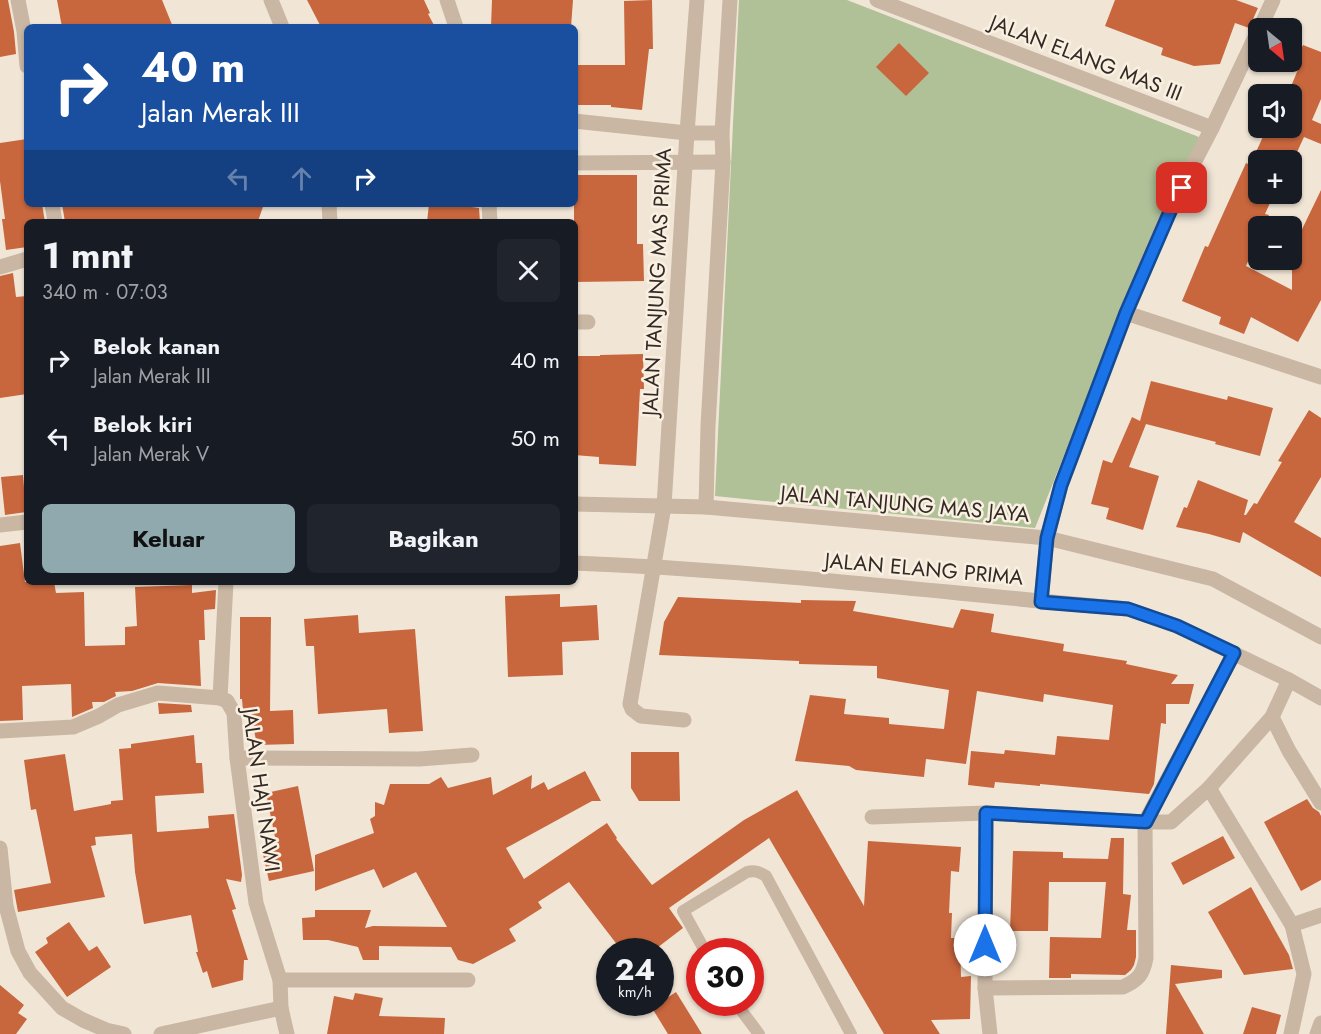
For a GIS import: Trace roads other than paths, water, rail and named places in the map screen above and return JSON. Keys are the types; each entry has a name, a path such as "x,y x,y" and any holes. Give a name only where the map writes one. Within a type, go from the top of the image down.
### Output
{"street":[{"path":"18,0 24,31"},
{"path":"271,0 281,24"},
{"path":"447,0 455,24"},
{"name":"JALAN TANJUNG MAS PRIMA","path":"684,720 640,716 630,704 664,506 697,0"},
{"path":"706,507 708,426 730,0"},
{"name":"JALAN ELANG MAS III","path":"877,0 1212,129"},
{"path":"1265,18 1273,0"},
{"path":"1041,602 1047,544 1061,485 1126,313 1172,207 1248,53"},
{"path":"578,121 687,133 723,133"},
{"path":"578,163 723,162"},
{"path":"0,267 24,260"},
{"path":"1126,313 1321,377"},
{"name":"JALAN TANJUNG MAS JAYA","path":"578,504 706,507 1047,544 1213,579 1321,637"},
{"path":"0,525 24,522"},
{"name":"JALAN ELANG PRIMA","path":"578,563 653,566 762,575 1128,609 1177,626 1321,698"},
{"path":"220,698 226,585"},
{"path":"984,988 1123,987 1136,981 1146,958 1146,822 1234,653"},
{"path":"872,817 986,813 1171,822 1209,788 1272,717 1289,680"},
{"name":"JALAN HAJI NAWI","path":"0,731 73,727 118,705 158,693 220,698 227,702 234,713 237,758 256,903 280,980 281,1008 287,1034"},
{"path":"1272,717 1289,751 1321,803"},
{"path":"237,758 419,759 472,754"},
{"path":"1209,788 1292,926 1304,974 1291,1034"},
{"path":"986,813 984,988 990,1034"},
{"path":"0,848 3,907 18,951 30,973 62,1008 106,1030 124,1034"},
{"path":"1292,926 1321,915"},
{"path":"280,980 468,980"},
{"path":"161,1034 281,1008"},
{"path":"1317,1034 1321,1023"}],"lane":[{"path":"698,938 683,911 747,872 753,870 766,876 850,1034"},
{"path":"746,1016 759,1034"}]}
